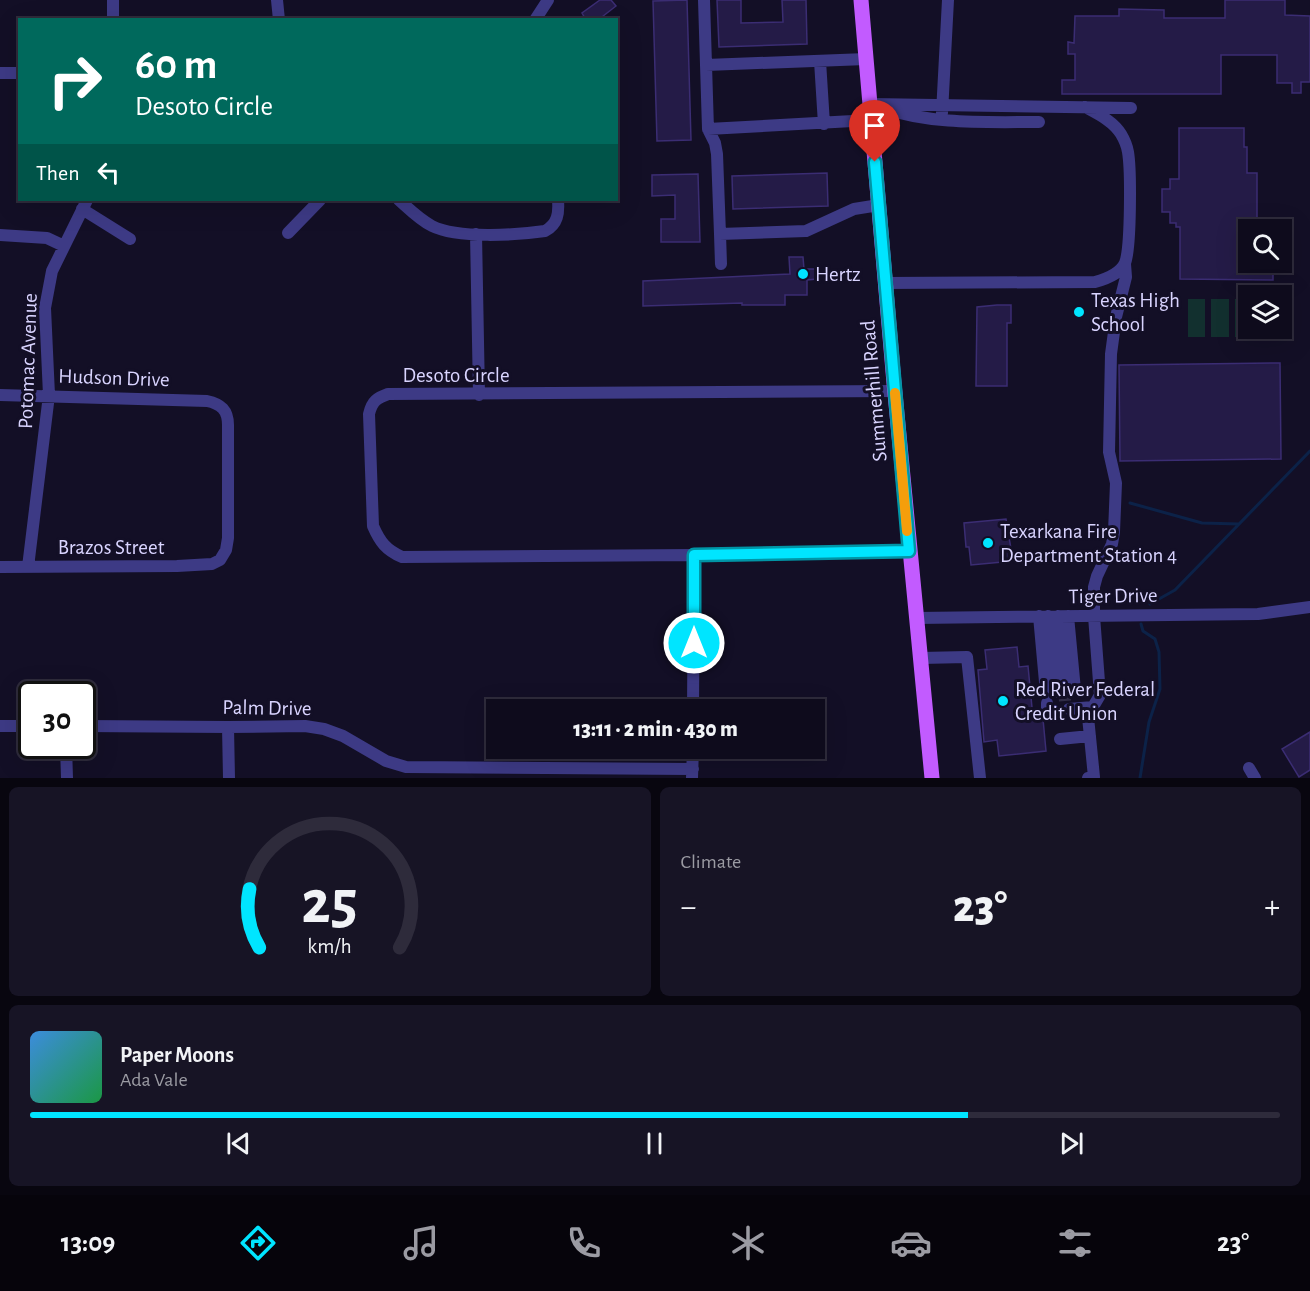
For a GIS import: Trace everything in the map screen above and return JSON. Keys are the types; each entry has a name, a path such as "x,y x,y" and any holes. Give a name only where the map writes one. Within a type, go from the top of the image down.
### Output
{"main road":[{"name":"Summerhill Road","path":"861,0 909,551 932,778"}],"street":[{"path":"113,0 113,18"},
{"path":"277,0 279,18"},
{"path":"536,18 548,0"},
{"path":"704,0 708,129 715,143 717,154 721,264"},
{"path":"942,120 948,0"},
{"path":"706,65 866,59"},
{"path":"820,61 824,124"},
{"path":"0,73 18,73"},
{"path":"870,104 1131,108"},
{"path":"870,104 899,114 942,120 1039,122"},
{"path":"1063,702 1094,707 1100,695 1094,587 1112,544 1114,532 1116,483 1109,452 1111,354 1116,317 1126,277 1125,264 1129,246 1128,152 1123,136 1107,119 1084,107"},
{"path":"708,129 871,120"},
{"path":"288,233 319,201"},
{"path":"400,201 432,226 451,233 476,234 545,231 554,226 558,201"},
{"path":"85,204 130,239"},
{"name":"Potomac Avenue","path":"28,567 50,395 45,308 52,272 85,204"},
{"path":"720,234 806,231 854,209 879,205"},
{"path":"476,234 479,395"},
{"path":"0,235 47,238 64,246"},
{"path":"885,283 1095,282 1112,276 1125,264"},
{"name":"Desoto Circle","path":"895,391 388,394 376,398 369,414 373,526 380,541 390,552 402,557 909,551"},
{"name":"Hudson Drive","path":"0,395 207,401 216,403 225,409 228,416 228,538 226,550 220,560"},
{"path":"693,699 694,555"},
{"name":"Brazos Street","path":"0,567 177,566 212,564 220,560"},
{"name":"Tiger Drive","path":"916,618 1258,614 1310,607"},
{"path":"1053,616 1063,702"},
{"path":"1053,616 1063,702"},
{"path":"921,658 967,657 980,778"},
{"path":"1088,717 1094,777 1088,778"},
{"path":"0,726 18,726"},
{"name":"Palm Drive","path":"96,726 228,728 305,726 324,729 343,736 386,761 405,767 693,774"},
{"path":"228,728 229,778"},
{"path":"1060,739 1090,736"},
{"path":"66,759 66,778"}],"green space":[{"path":"1188,299 1205,299 1205,337 1188,337"},
{"path":"1211,299 1229,299 1229,337 1211,337"},
{"path":"1235,299 1238,299 1238,337 1235,337"}],"building":[{"path":"600,0 611,0 616,6 601,18 585,18 582,13"},
{"path":"687,0 691,140 657,141 653,1"},
{"path":"717,0 741,0 741,23 783,22 782,0 806,0 807,44 719,47"},
{"path":"1225,0 1285,0 1285,15 1310,16 1310,82 1301,82 1301,93 1292,93 1292,83 1277,83 1277,55 1221,55 1221,94 1062,94 1062,80 1075,80 1075,54 1068,54 1068,42 1074,43 1075,16 1119,16 1119,9 1164,10 1164,18 1225,18"},
{"path":"1179,128 1244,128 1247,173 1257,173 1257,219 1238,219 1238,273 1273,273 1273,280 1180,279 1180,227 1176,227 1176,223 1170,223 1170,212 1162,212 1162,189 1170,189 1170,179 1179,179"},
{"path":"827,173 828,206 733,209 732,176"},
{"path":"698,174 700,242 661,242 661,219 675,219 675,195 652,196 652,175"},
{"path":"789,257 803,257 804,269 817,269 817,279 807,280 807,295 785,295 785,305 742,305 742,303 643,306 643,281 790,274"},
{"path":"1011,305 1011,323 1007,323 1007,386 976,386 977,307"},
{"path":"1280,363 1281,459 1120,461 1119,365"},
{"name":"Texarkana Fire Department Station 4","path":"1006,519 1013,561 971,565 969,547 966,547 964,523"},
{"name":"Red River Federal Credit Union","path":"1017,647 1019,667 1028,666 1033,718 1043,719 1046,751 999,756 997,740 984,742 978,670 987,669 985,650"},
{"path":"1310,732 1310,770 1299,777 1282,749"}],"waterway":[{"path":"1150,604 1175,590 1310,451"},
{"path":"1130,503 1202,523 1239,524"},
{"path":"1140,778 1149,722 1160,689 1159,652 1155,639 1143,631 1141,624"}],"tunnel":[{"path":"1064,691 1065,701"}],"slow traffic":[{"path":"895,393 907,531"}],"place":[{"name":"Hertz","path":"803,274"},
{"name":"Texas High School","path":"1079,312"},
{"name":"Texarkana Fire Department Station 4","path":"988,543"},
{"name":"Red River Federal Credit Union","path":"1003,701"}],"route":[{"path":"694,643 694,555 909,551 875,162"}]}
